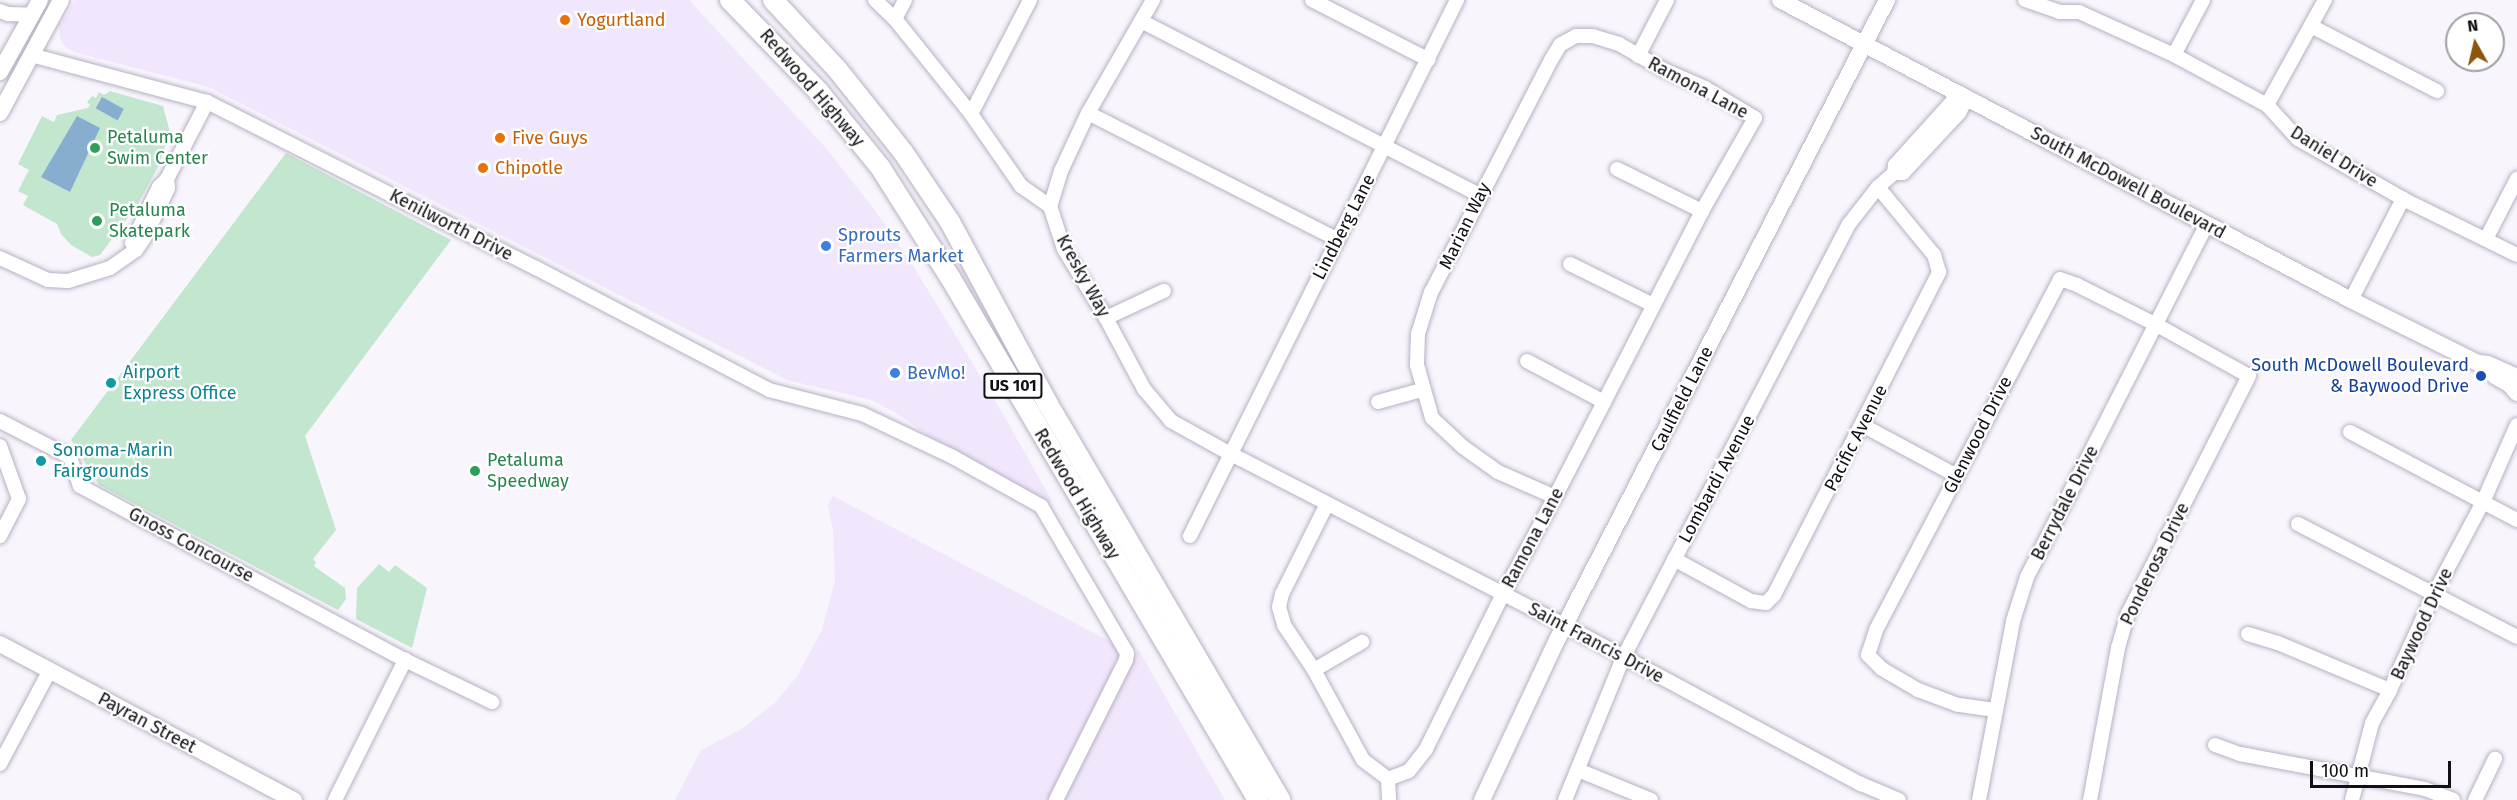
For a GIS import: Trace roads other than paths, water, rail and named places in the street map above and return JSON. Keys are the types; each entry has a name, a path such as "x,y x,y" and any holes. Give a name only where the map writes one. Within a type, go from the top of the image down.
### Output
{"highway":[{"name":"Redwood Highway","path":"730,0 819,92 880,167 951,279 1258,800"},
{"name":"Redwood Highway","path":"773,0 837,69 903,152 950,222 1048,404 1280,800"}],"main road":[{"path":"0,113 61,0"},
{"name":"South McDowell Boulevard","path":"1780,0 2351,300 2478,363 2488,364 2517,377"},
{"name":"Caulfield Lane","path":"1482,800 1564,625 1866,45 1887,0"},
{"path":"0,72 35,7"},
{"name":"South McDowell Boulevard","path":"2478,363 2485,372 2509,384 2517,393"},
{"name":"Payran Street","path":"0,645 294,800"}],"street":[{"path":"875,0 895,20 971,114 1021,186 1050,206 1060,171 1088,113 1153,0"},
{"path":"895,20 905,0"},
{"path":"971,114 1030,0"},
{"path":"1312,0 1429,60"},
{"name":"Lindberg Lane","path":"1190,536 1229,453 1278,363 1336,239 1385,148 1457,0"},
{"path":"1638,56 1667,0"},
{"name":"Daniel Drive","path":"2025,0 2059,12 2082,6 2266,105 2298,139 2403,199 2517,255"},
{"path":"2174,55 2203,0"},
{"path":"2266,105 2325,0"},
{"path":"19,35 4,13 35,7"},
{"path":"1141,21 1480,195"},
{"path":"2311,26 2437,91"},
{"name":"Marian Way","path":"1555,497 1498,472 1463,447 1432,418 1422,390 1417,365 1418,334 1431,292 1560,45 1576,36 1593,36 1619,44 1638,56"},
{"name":"Kenilworth Drive","path":"31,55 207,102 536,268 770,390 862,414 953,457 1041,506 1127,653 1126,660 1056,800"},
{"name":"Ramona Lane","path":"1388,779 1410,771 1425,749 1702,211 1755,118 1705,88 1638,56"},
{"name":"Lombardi Avenue","path":"1565,800 1623,658 1850,224 1878,187 1894,174 1903,173 1959,113 1963,95"},
{"path":"0,258 48,280 68,280 94,275 126,256 159,188 167,178 207,102"},
{"path":"1088,113 1336,239"},
{"path":"1617,170 1702,211"},
{"path":"2486,239 2517,179"},
{"name":"Pacific Avenue","path":"1674,559 1752,601 1766,603 1774,595 1939,272 1934,255 1878,187"},
{"path":"2351,300 2403,199"},
{"name":"Kresky Way","path":"1050,206 1064,249 1106,318 1143,389 1171,421 1229,453"},
{"name":"Berrydale Drive","path":"1979,800 2013,621 2027,577 2206,225"},
{"path":"1570,264 1653,305"},
{"name":"Glenwood Drive","path":"1995,710 1958,705 1917,690 1882,669 1868,655 1877,628 1995,398 2060,279 2077,285 2155,324 2248,376"},
{"path":"1106,318 1164,291"},
{"path":"1527,361 1604,402"},
{"name":"Ponderosa Drive","path":"2090,800 2118,648 2128,613 2248,376"},
{"path":"1378,402 1422,390"},
{"name":"Gnoss Concourse","path":"1,446 6,424 70,457 80,486 405,660 492,702"},
{"path":"1862,425 1957,476"},
{"name":"Baywood Drive","path":"2352,800 2356,775 2372,723 2390,690 2434,594 2483,502 2517,425"},
{"path":"2350,432 2517,520"},
{"name":"Baywood Drive","path":"2506,453 2517,441"},
{"path":"0,536 19,499 1,446"},
{"name":"Saint Francis Drive","path":"1229,453 1564,625 1861,784 1899,800"},
{"path":"1327,504 1282,594 1279,608 1284,625 1314,670 1363,760 1388,779 1389,800"},
{"path":"2298,524 2517,637"},
{"path":"2248,634 2278,643 2390,690"},
{"path":"1314,670 1362,642"},
{"path":"335,800 405,660"},
{"path":"0,764 49,672"},
{"path":"2215,745 2251,756 2425,789 2453,800"},
{"path":"2475,800 2495,759"},
{"path":"1578,770 1651,800"}],"water":[{"name":"Petaluma Swim Center","path":"102,97 124,109 118,120 96,108"},
{"name":"Petaluma Swim Center","path":"77,116 100,128 70,192 41,177"}],"place":[{"name":"Yogurtland","path":"565,20"},
{"name":"Five Guys","path":"500,138"},
{"name":"Petaluma Swim Center","path":"95,148"},
{"name":"Chipotle","path":"483,168"},
{"name":"Petaluma Skatepark","path":"97,221"},
{"name":"Sprouts Farmers Market","path":"826,246"},
{"name":"BevMo!","path":"895,373"},
{"name":"South McDowell Boulevard & Baywood Drive","path":"2481,376"},
{"name":"Airport Express Office","path":"111,383"},
{"name":"Sonoma-Marin Fairgrounds","path":"41,461"},
{"name":"Petaluma Speedway","path":"475,471"}]}
